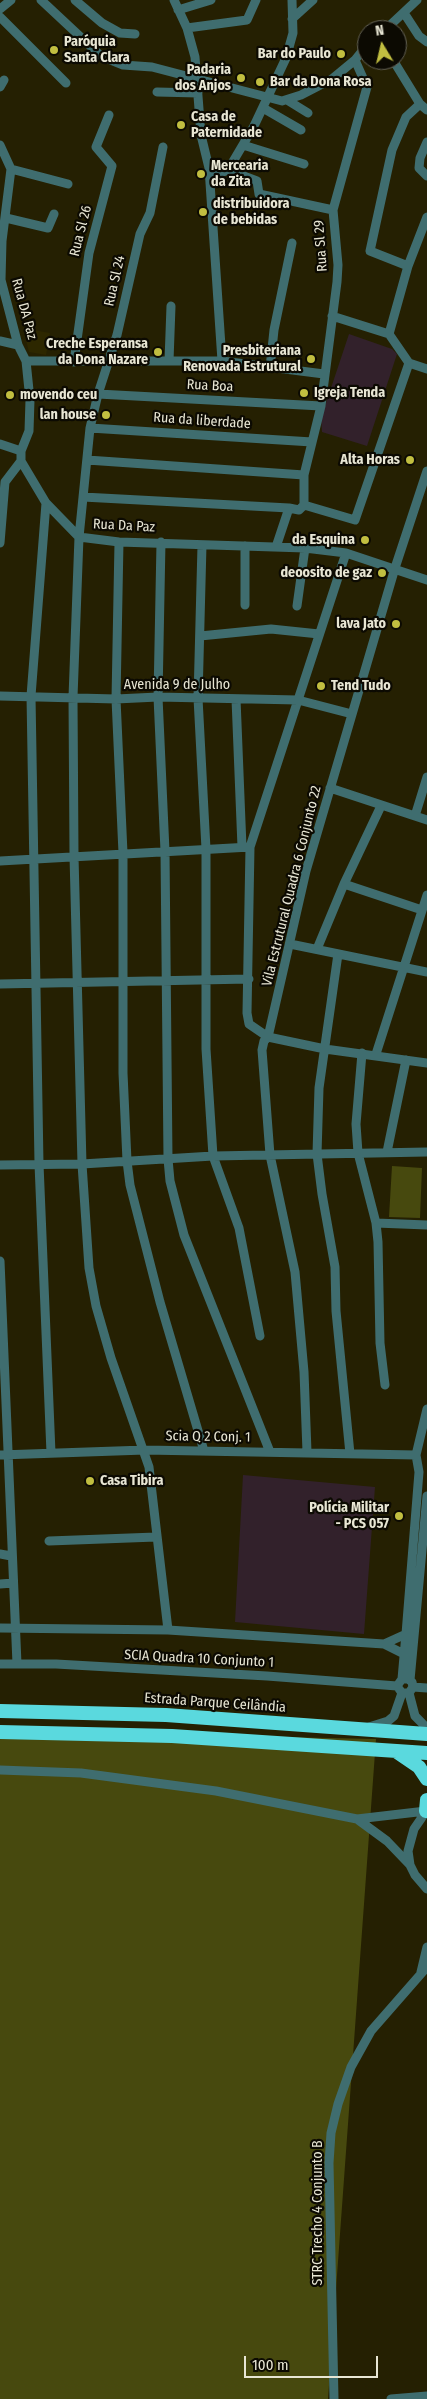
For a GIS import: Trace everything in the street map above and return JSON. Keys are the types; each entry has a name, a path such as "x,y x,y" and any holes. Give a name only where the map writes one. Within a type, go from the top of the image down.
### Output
{"highway":[{"name":"Estrada Parque Ceilândia","path":"0,1711 166,1715 427,1734"},
{"path":"0,1732 172,1736 394,1750 427,1754"},
{"path":"394,1750 419,1766 427,1779"}],"street":[{"path":"0,9 11,0"},
{"path":"41,0 100,56 123,65 152,67 282,101 332,79 357,58"},
{"path":"75,0 102,23 120,33 135,34"},
{"path":"174,0 187,28 195,57 201,135 210,177 222,361"},
{"path":"178,10 211,0"},
{"path":"187,28 247,20 256,0"},
{"path":"210,177 228,170 244,145 268,98 286,58 293,33 292,0"},
{"path":"292,19 313,0"},
{"path":"396,20 416,0"},
{"path":"404,13 419,36 427,42"},
{"path":"0,17 66,82"},
{"name":"Rua Sl 29","path":"304,505 304,475 320,406 338,265 333,210 366,87 355,60"},
{"path":"400,70 424,107 406,117 392,150 370,251 408,266"},
{"path":"157,92 198,93"},
{"path":"287,100 308,113"},
{"path":"263,108 301,130"},
{"name":"Rua Sl 26","path":"74,362 89,254 112,166 96,147 109,115"},
{"path":"427,142 420,158 419,168 427,176"},
{"path":"0,145 11,169 68,184"},
{"path":"244,145 304,164"},
{"name":"Rua Sl 24","path":"163,147 150,213 140,234 128,279 118,335 98,394 90,428 79,537 73,697 74,856 79,981 82,1164 89,1268 96,1306 111,1358 145,1450 149,1467 168,1630"},
{"name":"Rua DA Paz","path":"11,169 2,240 1,280 18,345 26,361"},
{"path":"228,170 257,181 259,194 333,210"},
{"path":"6,218 48,228 54,214"},
{"path":"388,334 408,266 427,217"},
{"path":"270,368 274,330 292,243"},
{"path":"169,362 171,306"},
{"path":"332,316 388,334 409,364 427,369"},
{"path":"0,341 18,345"},
{"path":"26,361 222,361 324,374"},
{"name":"Rua Da Paz","path":"26,361 30,400 29,431 21,456 46,503 79,537 119,542 305,548 346,553 427,580"},
{"path":"83,497 299,510 304,505 355,520 409,364"},
{"name":"Rua Boa","path":"98,394 320,406"},
{"name":"Rua da liberdade","path":"90,428 312,442"},
{"path":"0,444 21,456 5,482 0,543"},
{"path":"87,460 304,475"},
{"name":"Vila Estrutural Quadra 6 Conjunto 22","path":"307,1452 304,1372 295,1272 270,1155 262,1050 264,1041 268,1038 306,871 395,568 427,471"},
{"path":"46,503 31,696 34,982 50,1453"},
{"path":"276,547 289,508"},
{"path":"119,542 116,699 123,853 123,1073 127,1161 130,1185 160,1302 204,1451"},
{"path":"161,542 158,696 165,850 168,1159 170,1182 184,1235 270,1452"},
{"path":"202,545 198,698 206,849 206,1050 213,1156 239,1228 260,1336"},
{"path":"244,546 244,605"},
{"path":"297,606 305,548"},
{"path":"246,847 298,700 346,553"},
{"path":"200,636 271,629 318,634"},
{"name":"Avenida 9 de Julho","path":"0,696 116,699 158,696 298,700 352,714"},
{"path":"236,698 246,847 249,979 247,1013 249,1024 268,1038 325,1049 376,1054 427,1063"},
{"path":"416,816 427,777"},
{"path":"330,788 427,820"},
{"path":"317,949 344,884 381,806"},
{"path":"0,861 165,850 246,847"},
{"path":"344,884 422,910"},
{"path":"376,1054 427,895"},
{"path":"290,944 427,972"},
{"path":"338,954 317,1112 317,1154 335,1267 336,1311 350,1454"},
{"path":"0,984 79,981 207,982 249,979"},
{"path":"362,1053 356,1124 358,1153 376,1223 380,1343 384,1385"},
{"path":"387,1152 406,1060"},
{"path":"0,1165 82,1164 213,1156 427,1152"},
{"path":"376,1223 427,1226"},
{"path":"0,1260 4,1455 12,1556 17,1664"},
{"path":"427,1409 424,1443 416,1455 423,1473 404,1654 406,1686 415,1716 427,1728"},
{"path":"426,1416 427,1420"},
{"name":"Scia Q 2 Conj. 1","path":"4,1455 145,1450 416,1455"},
{"path":"362,1729 388,1721 394,1716 406,1686 427,1496"},
{"path":"49,1541 156,1538"},
{"path":"0,1554 12,1556"},
{"path":"0,1584 13,1583"},
{"path":"0,1628 168,1630 384,1644 404,1654"},
{"path":"384,1644 406,1634"},
{"name":"SCIA Quadra 10 Conjunto 1","path":"0,1664 257,1675 427,1688"},
{"path":"0,1770 100,1775 216,1791 357,1819 427,1807"},
{"path":"410,1865 410,1841 414,1829 427,1807"},
{"path":"357,1819 387,1841 410,1865 426,1890"},
{"path":"424,1969 427,1947"},
{"name":"STRC Trecho 4 Conjunto B","path":"334,2399 329,2163 331,2133 338,2104 352,2067 371,2031 424,1969"},
{"path":"391,2399 427,2396"}],"shaded area":[{"path":"23,328 50,333 46,355 29,352"},
{"path":"349,334 392,349 397,354 367,446 322,432 321,418"},
{"path":"392,1166 422,1168 420,1218 389,1217"},
{"path":"243,1475 375,1487 364,1634 235,1622"},
{"path":"0,1731 376,1739 328,2399 0,2399"}],"place":[{"name":"Paróquia Santa Clara","path":"54,50"},
{"name":"Bar do Paulo","path":"341,54"},
{"name":"Padaria dos Anjos","path":"241,78"},
{"name":"Bar da Dona Rosa","path":"260,82"},
{"name":"Casa de Paternidade","path":"181,125"},
{"name":"Mercearia da Zita","path":"201,174"},
{"name":"distribuidora de bebidas","path":"203,212"},
{"name":"Creche Esperansa da Dona Nazare","path":"158,352"},
{"name":"Presbiteriana Renovada Estrutural","path":"311,359"},
{"name":"Igreja Tenda","path":"304,393"},
{"name":"movendo ceu","path":"10,395"},
{"name":"lan house","path":"106,415"},
{"name":"Alta Horas","path":"410,460"},
{"name":"da Esquina","path":"365,540"},
{"name":"deoosito de gaz","path":"382,573"},
{"name":"lava Jato","path":"396,624"},
{"name":"Tend Tudo","path":"321,686"},
{"name":"Casa Tibira","path":"90,1481"},
{"name":"Polícia Militar - PCS 057","path":"399,1516"}]}
